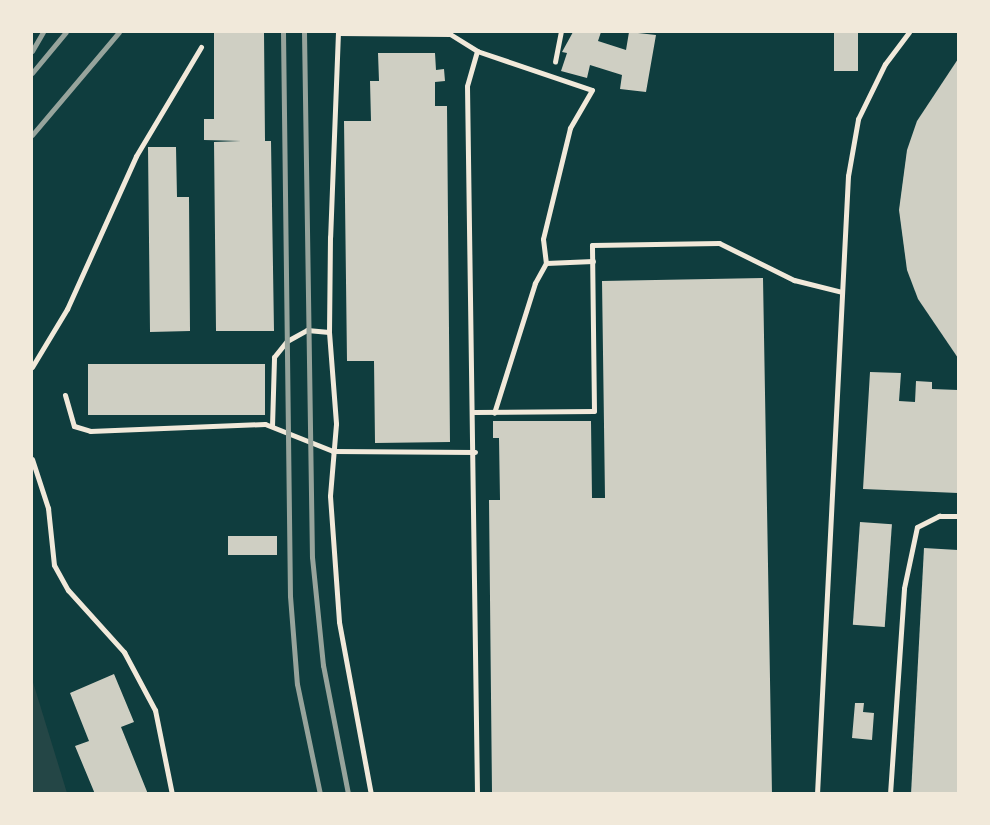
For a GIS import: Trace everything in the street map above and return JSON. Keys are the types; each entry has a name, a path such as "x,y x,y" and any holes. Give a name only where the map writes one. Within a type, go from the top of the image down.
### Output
{"lane":[{"path":"372,793 339,622 330,496 333,451 329,332 332,92 338,32 450,34 477,51 592,90 570,128 543,239 546,263 534,283 494,413"},
{"path":"815,792 848,176 858,119 885,64 909,32"},
{"path":"32,367 67,309 136,156 201,47"},
{"path":"477,51 467,86 475,453 477,793"},
{"path":"474,412 593,411 592,245 719,243 794,280 842,292"},
{"path":"546,263 593,261"},
{"path":"272,426 274,357 287,341 307,330 329,332"},
{"path":"65,395 74,426 90,430 272,426 333,451 475,453"},
{"path":"32,459 48,508 54,565 68,590 124,652 155,710 172,793"},
{"path":"890,793 904,588 917,527 939,516 958,516"}],"path":[{"path":"551,76 561,32"}],"shaded area":[{"path":"32,679 67,793 32,793"}],"building":[{"path":"214,32 264,32 265,141 271,141 274,331 216,331 214,142 241,141 204,140 204,119 214,119"},
{"path":"573,32 601,32 598,41 626,50 629,32 656,35 646,92 620,89 622,75 590,65 587,78 561,71 567,53 562,52"},
{"path":"834,32 858,32 858,71 834,71"},
{"path":"378,53 435,53 436,70 444,69 445,81 435,82 435,106 447,106 450,442 375,443 374,361 347,361 344,121 371,121 370,81 379,81"},
{"path":"958,59 958,358 918,299 907,270 899,210 907,150 917,121"},
{"path":"148,147 176,147 177,197 189,197 190,331 150,332"},
{"path":"763,278 772,794 492,794 489,500 500,500 499,438 493,438 493,421 591,421 592,498 605,498 602,281"},
{"path":"88,364 265,364 265,415 88,415"},
{"path":"870,372 901,373 899,401 915,402 916,381 932,382 932,389 958,390 958,493 863,489"},
{"path":"860,522 892,524 885,627 853,625"},
{"path":"228,536 277,536 277,555 228,555"},
{"path":"924,548 958,550 958,794 911,794"},
{"path":"114,674 134,722 121,727 148,794 95,794 75,746 89,741 70,693"},
{"path":"855,703 864,703 863,712 874,713 872,740 852,738"}],"railway":[{"path":"32,51 43,32"},
{"path":"32,73 66,32"},
{"path":"32,135 119,32"},
{"path":"283,32 290,596 297,684 320,794"},
{"path":"304,32 312,557 323,665 348,794"}]}
